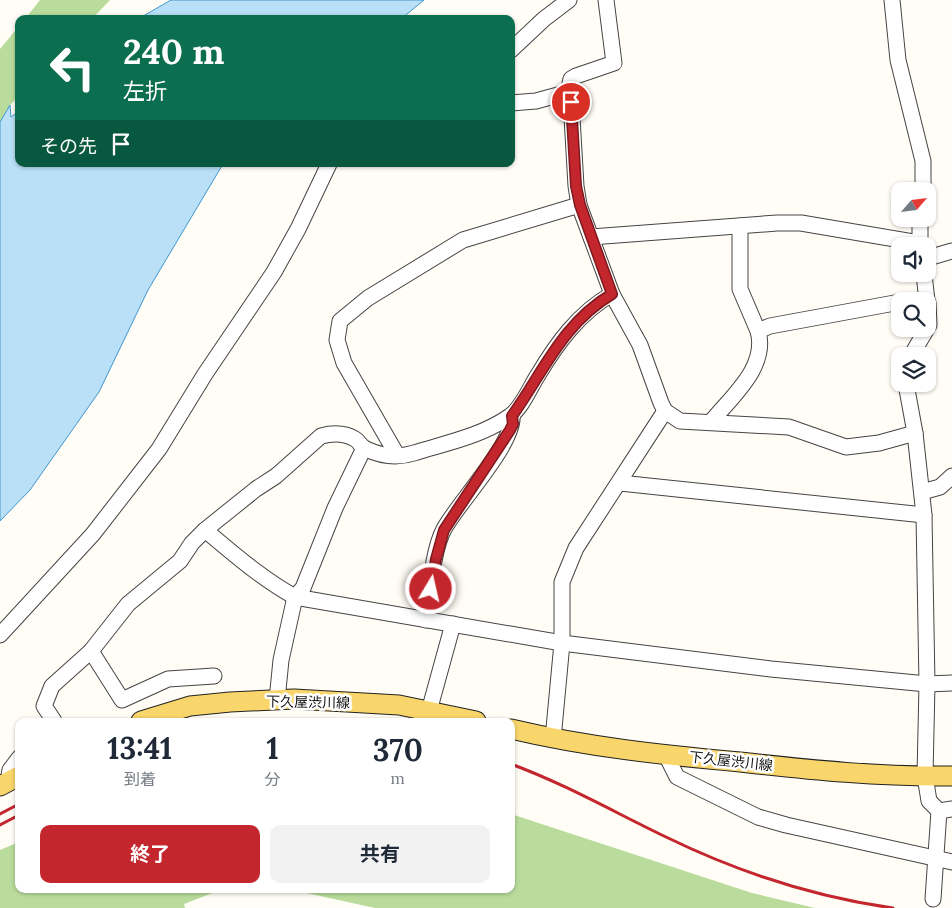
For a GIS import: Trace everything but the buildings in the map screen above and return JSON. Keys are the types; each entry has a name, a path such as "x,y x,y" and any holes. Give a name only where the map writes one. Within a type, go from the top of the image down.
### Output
{"main road":[{"name":"下久屋渋川線","path":"151,718 190,706 294,699 398,705 462,718"},
{"name":"下久屋渋川線","path":"515,730 610,749 666,755 858,774 952,776"}],"street":[{"path":"515,46 544,19 569,0"},
{"path":"606,0 614,63 571,79 570,94 576,186 580,205 612,294 640,345 665,411 680,421 789,427 846,448 879,443 915,433"},
{"path":"892,0 898,60 923,161 923,182"},
{"path":"515,103 536,101 558,94 570,94"},
{"path":"0,635 93,534 159,449 205,374 274,272 298,229 328,167"},
{"path":"397,456 344,363 337,340 340,321 368,298 464,240 580,205"},
{"path":"592,237 801,223 891,240"},
{"path":"710,422 754,369 759,352 760,340 758,331 740,289 740,226"},
{"path":"936,256 952,251"},
{"path":"52,718 44,706 46,696 52,686 91,651 128,604 180,561 192,542 205,530 256,489 276,476 321,436 331,433 341,435 355,439 364,448 384,456 397,456 466,438 512,416 554,348 568,330 612,294"},
{"path":"758,331 770,326 891,304"},
{"path":"907,392 915,433 924,514 927,684 925,776 929,801 949,810 935,858 933,899"},
{"path":"553,739 562,644 562,582 567,566 576,548 665,411"},
{"path":"426,620 436,559 444,530 510,430 513,424 512,416"},
{"path":"277,700 281,660 295,597 303,588 335,508 364,448"},
{"path":"922,492 940,487 952,476"},
{"path":"620,483 924,514"},
{"path":"205,530 280,589 295,597 562,644 771,669 927,684 952,683"},
{"path":"428,711 453,624"},
{"path":"91,651 122,700 168,678 214,676"},
{"path":"666,755 677,778 758,816 786,825 952,862"},
{"path":"9,782 10,770 15,763"}],"green space":[{"path":"40,0 110,0 96,15 28,15"},
{"path":"15,31 15,100 0,122 0,49"},
{"path":"515,815 752,893 815,908 375,908 306,893 515,893"},
{"path":"15,844 15,893 213,893 184,904 185,908 0,908 0,850"}],"water":[{"path":"171,0 424,0 406,15 145,15"},
{"path":"10,105 11,117 15,114 15,167 221,167 148,290 99,392 30,490 0,521 0,122"}],"railway":[{"path":"515,766 570,789 693,850 748,872 805,890 893,908"},
{"path":"0,814 15,806"},
{"path":"0,825 15,817"}],"route":[{"path":"431,589 439,542 444,530 487,468 510,430 513,424 512,416 554,348 568,330 593,307 612,294 580,205 576,186 571,102"}]}
